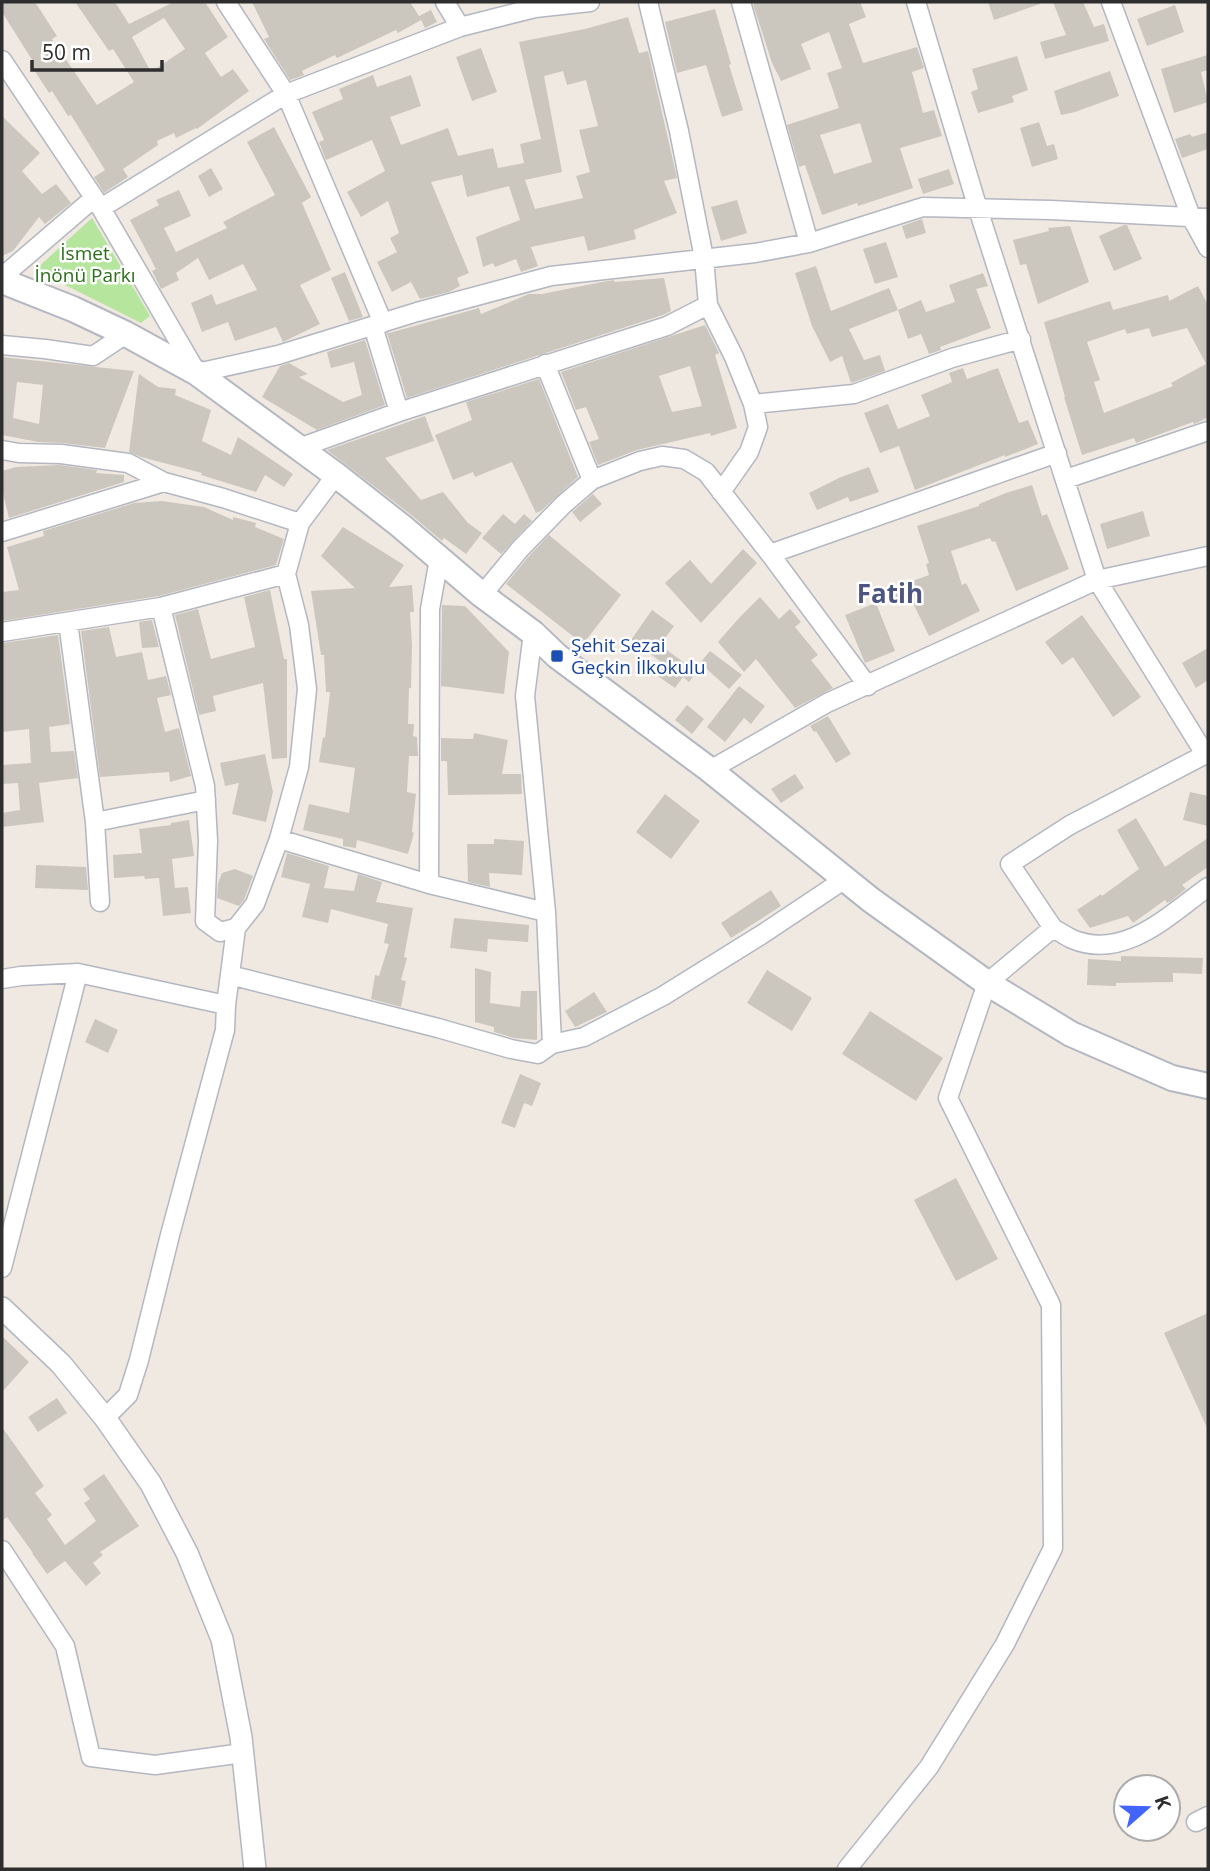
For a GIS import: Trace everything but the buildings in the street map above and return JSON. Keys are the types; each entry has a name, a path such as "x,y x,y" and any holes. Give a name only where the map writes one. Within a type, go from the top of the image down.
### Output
{"main road":[{"path":"2,279 126,334 197,373 336,475 482,595 533,633 557,656 710,770 871,900 987,983 1071,1034 1172,1078 1208,1086"}],"street":[{"path":"226,2 286,94 378,325 399,412"},
{"path":"445,2 460,27"},
{"path":"2,279 98,203 286,94 460,27 535,8 590,2"},
{"path":"648,2 679,131 704,258 708,305 734,357 753,404 758,428 750,452 721,492"},
{"path":"741,2 809,243"},
{"path":"916,2 978,209 1097,580 1207,754 1070,825 1010,864 1053,928 1071,938 1091,944 1125,941 1147,931 1208,887"},
{"path":"1111,2 1200,218 1208,248"},
{"path":"2,60 98,203 197,373 278,355 417,312 551,276 755,253 809,243 923,207 1200,218"},
{"path":"299,448 399,412 667,326 708,305"},
{"path":"2,345 93,356 126,334"},
{"path":"753,404 854,394 951,358 1021,339"},
{"path":"545,364 592,480"},
{"path":"1066,479 1208,431"},
{"path":"2,461 10,452 61,454 128,463 164,482 300,523"},
{"path":"770,554 1057,453"},
{"path":"482,595 520,549 592,480 640,461 662,456 684,459 706,472 868,685"},
{"path":"105,1418 128,1395 139,1360 225,1030 236,928 254,904 279,839 299,767 307,688 299,625 286,574 300,523 336,475"},
{"path":"2,532 164,482"},
{"path":"710,770 827,703 1097,580 1208,556"},
{"path":"429,884 430,609 439,559"},
{"path":"2,632 161,607 286,574"},
{"path":"161,607 205,786 208,841 205,921 220,932 236,928"},
{"path":"68,622 95,822 100,902"},
{"path":"533,633 525,696 546,912 552,1044"},
{"path":"95,822 206,800"},
{"path":"279,839 429,884 546,912"},
{"path":"230,975 538,1054 552,1044 584,1037 663,996 845,879"},
{"path":"847,1869 929,1767 1005,1644 1053,1548 1051,1305 948,1098 987,983 1053,928"},
{"path":"2,979 78,973 226,1005"},
{"path":"2,1268 78,973"},
{"path":"2,1308 61,1364 105,1418 157,1496 187,1553 222,1639 243,1753 255,1869"},
{"path":"2,1550 65,1646 91,1756 155,1765 243,1753"}],"green space":[{"name":"İsmet İnönü Parkı","path":"92,218 150,316 141,323 35,270"}],"place":[{"name":"Şehit Sezai Geçkin İlkokulu","path":"557,656"}],"district":[{"name":"Fatih","path":"890,594"}]}
